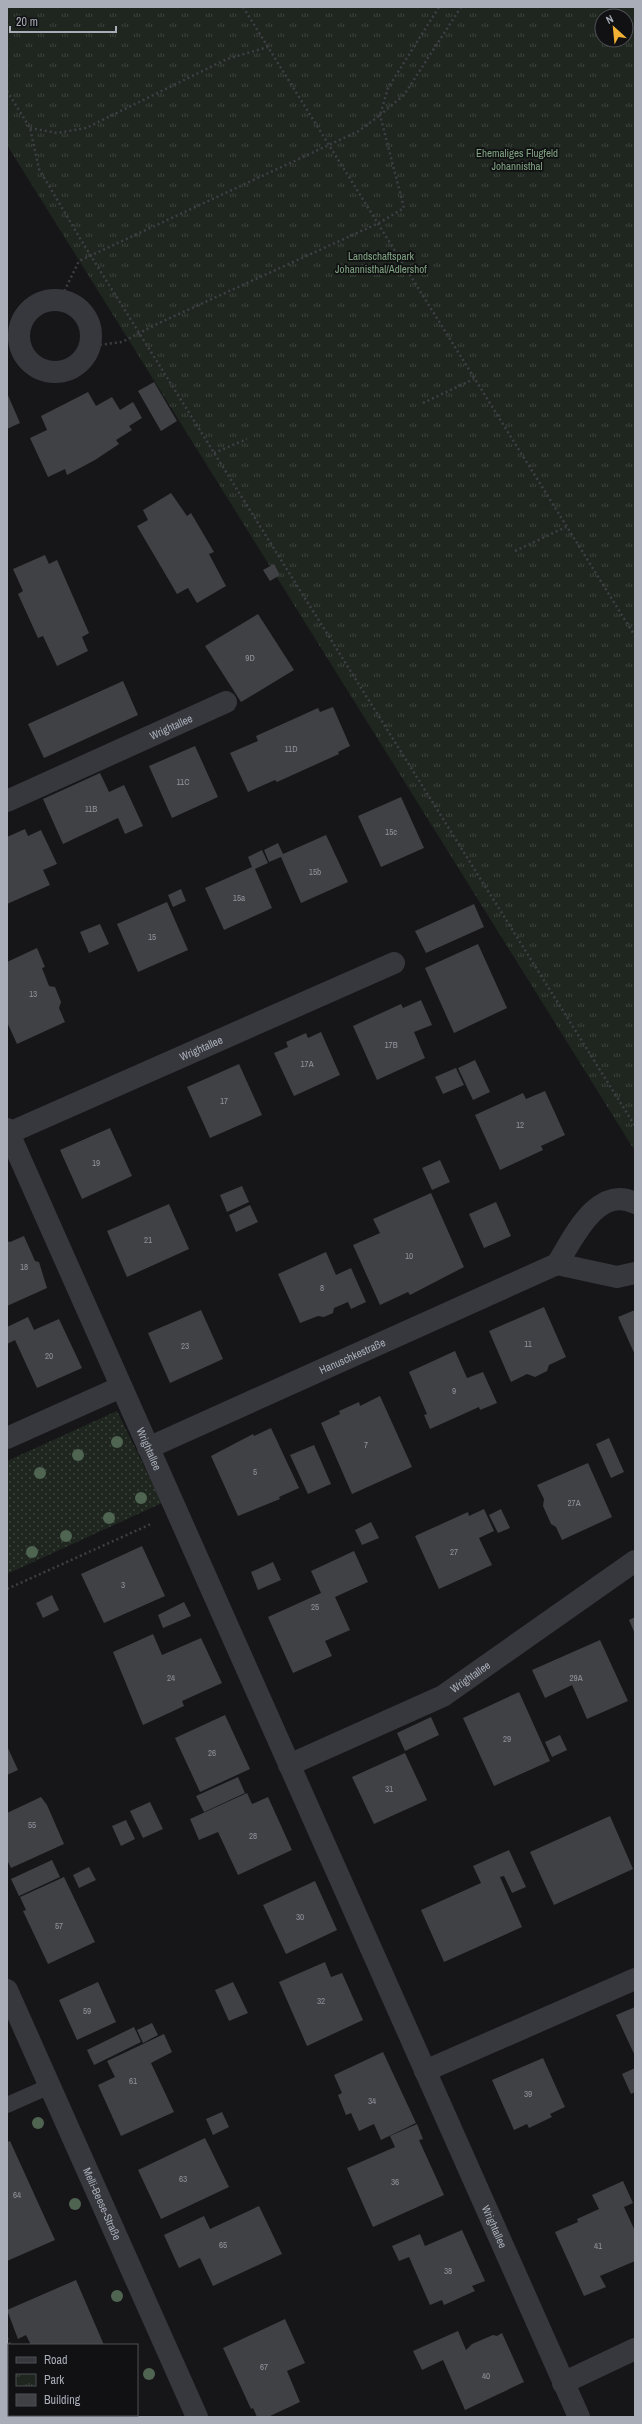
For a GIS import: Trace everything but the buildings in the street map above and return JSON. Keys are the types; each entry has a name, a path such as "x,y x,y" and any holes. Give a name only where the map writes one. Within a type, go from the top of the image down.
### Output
{"street":[{"path":"60,300 72,304 82,312 88,322 91,334 90,346 86,356 78,365 68,371 56,373 34,367 26,359 14,351 20,324 27,313 42,303 60,300"},
{"name":"Wrightallee","path":"7,801 226,702"},
{"name":"Wrightallee","path":"394,963 8,1131 579,2417"},
{"path":"635,1203 618,1199 604,1202 592,1211 557,1264 617,1277 635,1273"},
{"name":"Hanuschkestraße","path":"148,1448 557,1264"},
{"path":"7,1438 121,1387"},
{"name":"Wrightallee","path":"289,1765 443,1696 635,1561"},
{"path":"425,2071 635,1978"},
{"name":"Melli-Beese-Straße","path":"7,1990 197,2417"},
{"path":"563,2383 635,2349"}],"lane":[{"path":"7,2105 50,2086"}],"path":[{"path":"243,7 635,636"},
{"path":"90,346 122,342 379,223 404,208 380,115 388,88 439,7"},
{"path":"60,300 79,261 359,131 404,95 461,7"},
{"path":"30,128 57,133 86,128 227,58 268,47"},
{"path":"7,91 30,128 39,169 90,255 635,1126"},
{"path":"424,403 474,379"},
{"path":"214,453 247,439"},
{"path":"515,551 566,527"},
{"path":"7,1589 177,1513"}],"green space":[{"name":"Landschaftspark Johannisthal/Adlershof","path":"7,7 635,7 635,1151 7,145"},
{"path":"117,1411 162,1503 7,1574 7,1461"}],"park label":[{"name":"Ehemaliges Flugfeld Johannisthal","path":"517,159"}]}
